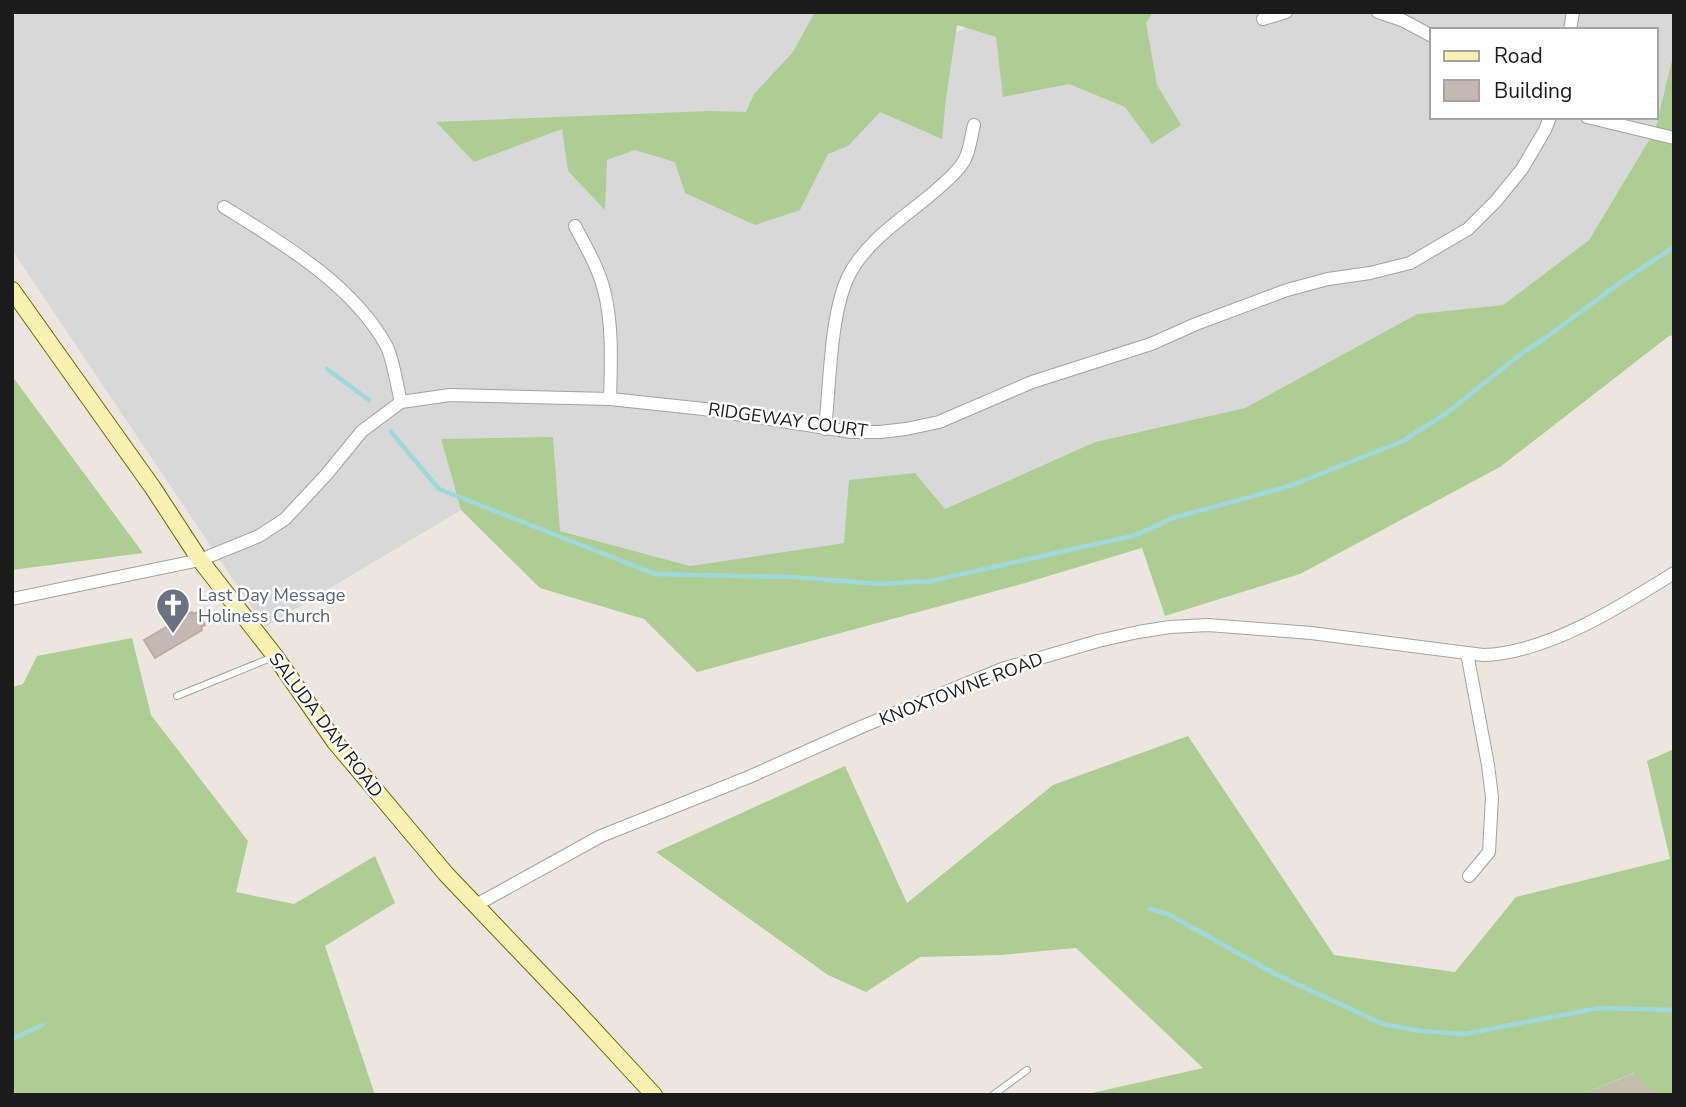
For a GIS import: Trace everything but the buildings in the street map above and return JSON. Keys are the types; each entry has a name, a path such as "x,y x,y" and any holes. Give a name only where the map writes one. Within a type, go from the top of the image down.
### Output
{"street":[{"path":"1263,19 1286,12"},
{"path":"1378,12 1402,20 1430,35"},
{"name":"RIDGEWAY COURT","path":"12,599 200,560 259,536 285,519 362,431 401,402 450,395 610,399 704,409 852,432 880,432 939,422 1032,383 1151,344 1287,290 1410,263 1468,229 1496,201 1522,169 1549,119"},
{"path":"1595,119 1674,138"},
{"path":"825,429 837,317 849,275 859,260 893,225 947,181 964,160 974,125"},
{"path":"224,207 302,258 340,288 365,313 388,347 401,402"},
{"path":"575,226 594,261 604,289 610,319 610,399"},
{"name":"SALUDA DAM ROAD","path":"12,290 153,488 200,560 275,656 335,742 446,874 654,1095"},
{"name":"KNOXTOWNE ROAD","path":"476,905 601,836 1003,669 1098,641 1138,632 1208,625 1311,633 1483,655 1499,654 1545,642 1595,619 1674,573"},
{"path":"1466,653 1492,797 1489,852 1469,876"}],"lane":[{"path":"177,696 275,656"},
{"path":"993,1095 1027,1070"}],"shaded area":[{"path":"12,12 816,12 775,104 1006,12 1674,12 1674,52 1658,118 1658,28 1430,28 1430,119 1658,119 1655,130 1589,240 1503,305 1417,314 1245,408 1095,442 945,509 845,543 690,566 560,531 441,439 461,510 265,627 12,250"},
{"path":"1635,1073 1658,1095 1581,1095"}],"green space":[{"path":"815,12 1153,12 1146,23 1157,85 1181,125 1152,144 1125,107 1069,84 1003,97 996,37 957,25 942,139 880,112 848,146 828,154 800,210 755,225 685,193 675,162 635,150 607,160 605,210 568,171 562,129 474,162 436,122 710,111 746,112 754,94 793,52"},
{"path":"1674,52 1674,335 1669,336 1500,467 1300,574 1165,616 1142,548 1025,583 697,672 644,619 540,588 461,510 441,439 553,437 560,531 690,566 844,543 849,480 915,473 945,509 1095,442 1245,408 1417,314 1503,305 1589,240 1655,130"},
{"path":"12,376 143,553 12,570"},
{"path":"132,638 151,715 248,841 236,892 294,904 375,856 395,903 325,946 375,1095 12,1095 12,687 23,684 37,656"},
{"path":"1188,736 1334,955 1455,972 1516,897 1670,859 1647,761 1674,749 1674,1095 1658,1095 1634,1073 1581,1095 1083,1095 1203,1068 1076,948 1001,955 920,957 866,992 828,975 656,852 845,766 907,903 1053,785"}],"waterway":[{"path":"391,432 439,489 655,574 792,577 879,584 931,581 1136,535 1173,518 1290,486 1403,441 1448,412 1526,350 1674,247"},
{"path":"327,369 369,400"},
{"path":"1150,909 1168,914 1277,975 1383,1024 1421,1031 1464,1034 1599,1008 1674,1010"},
{"path":"12,1039 43,1025"}],"place":[{"name":"Last Day Message Holiness Church","path":"173,635"}]}
